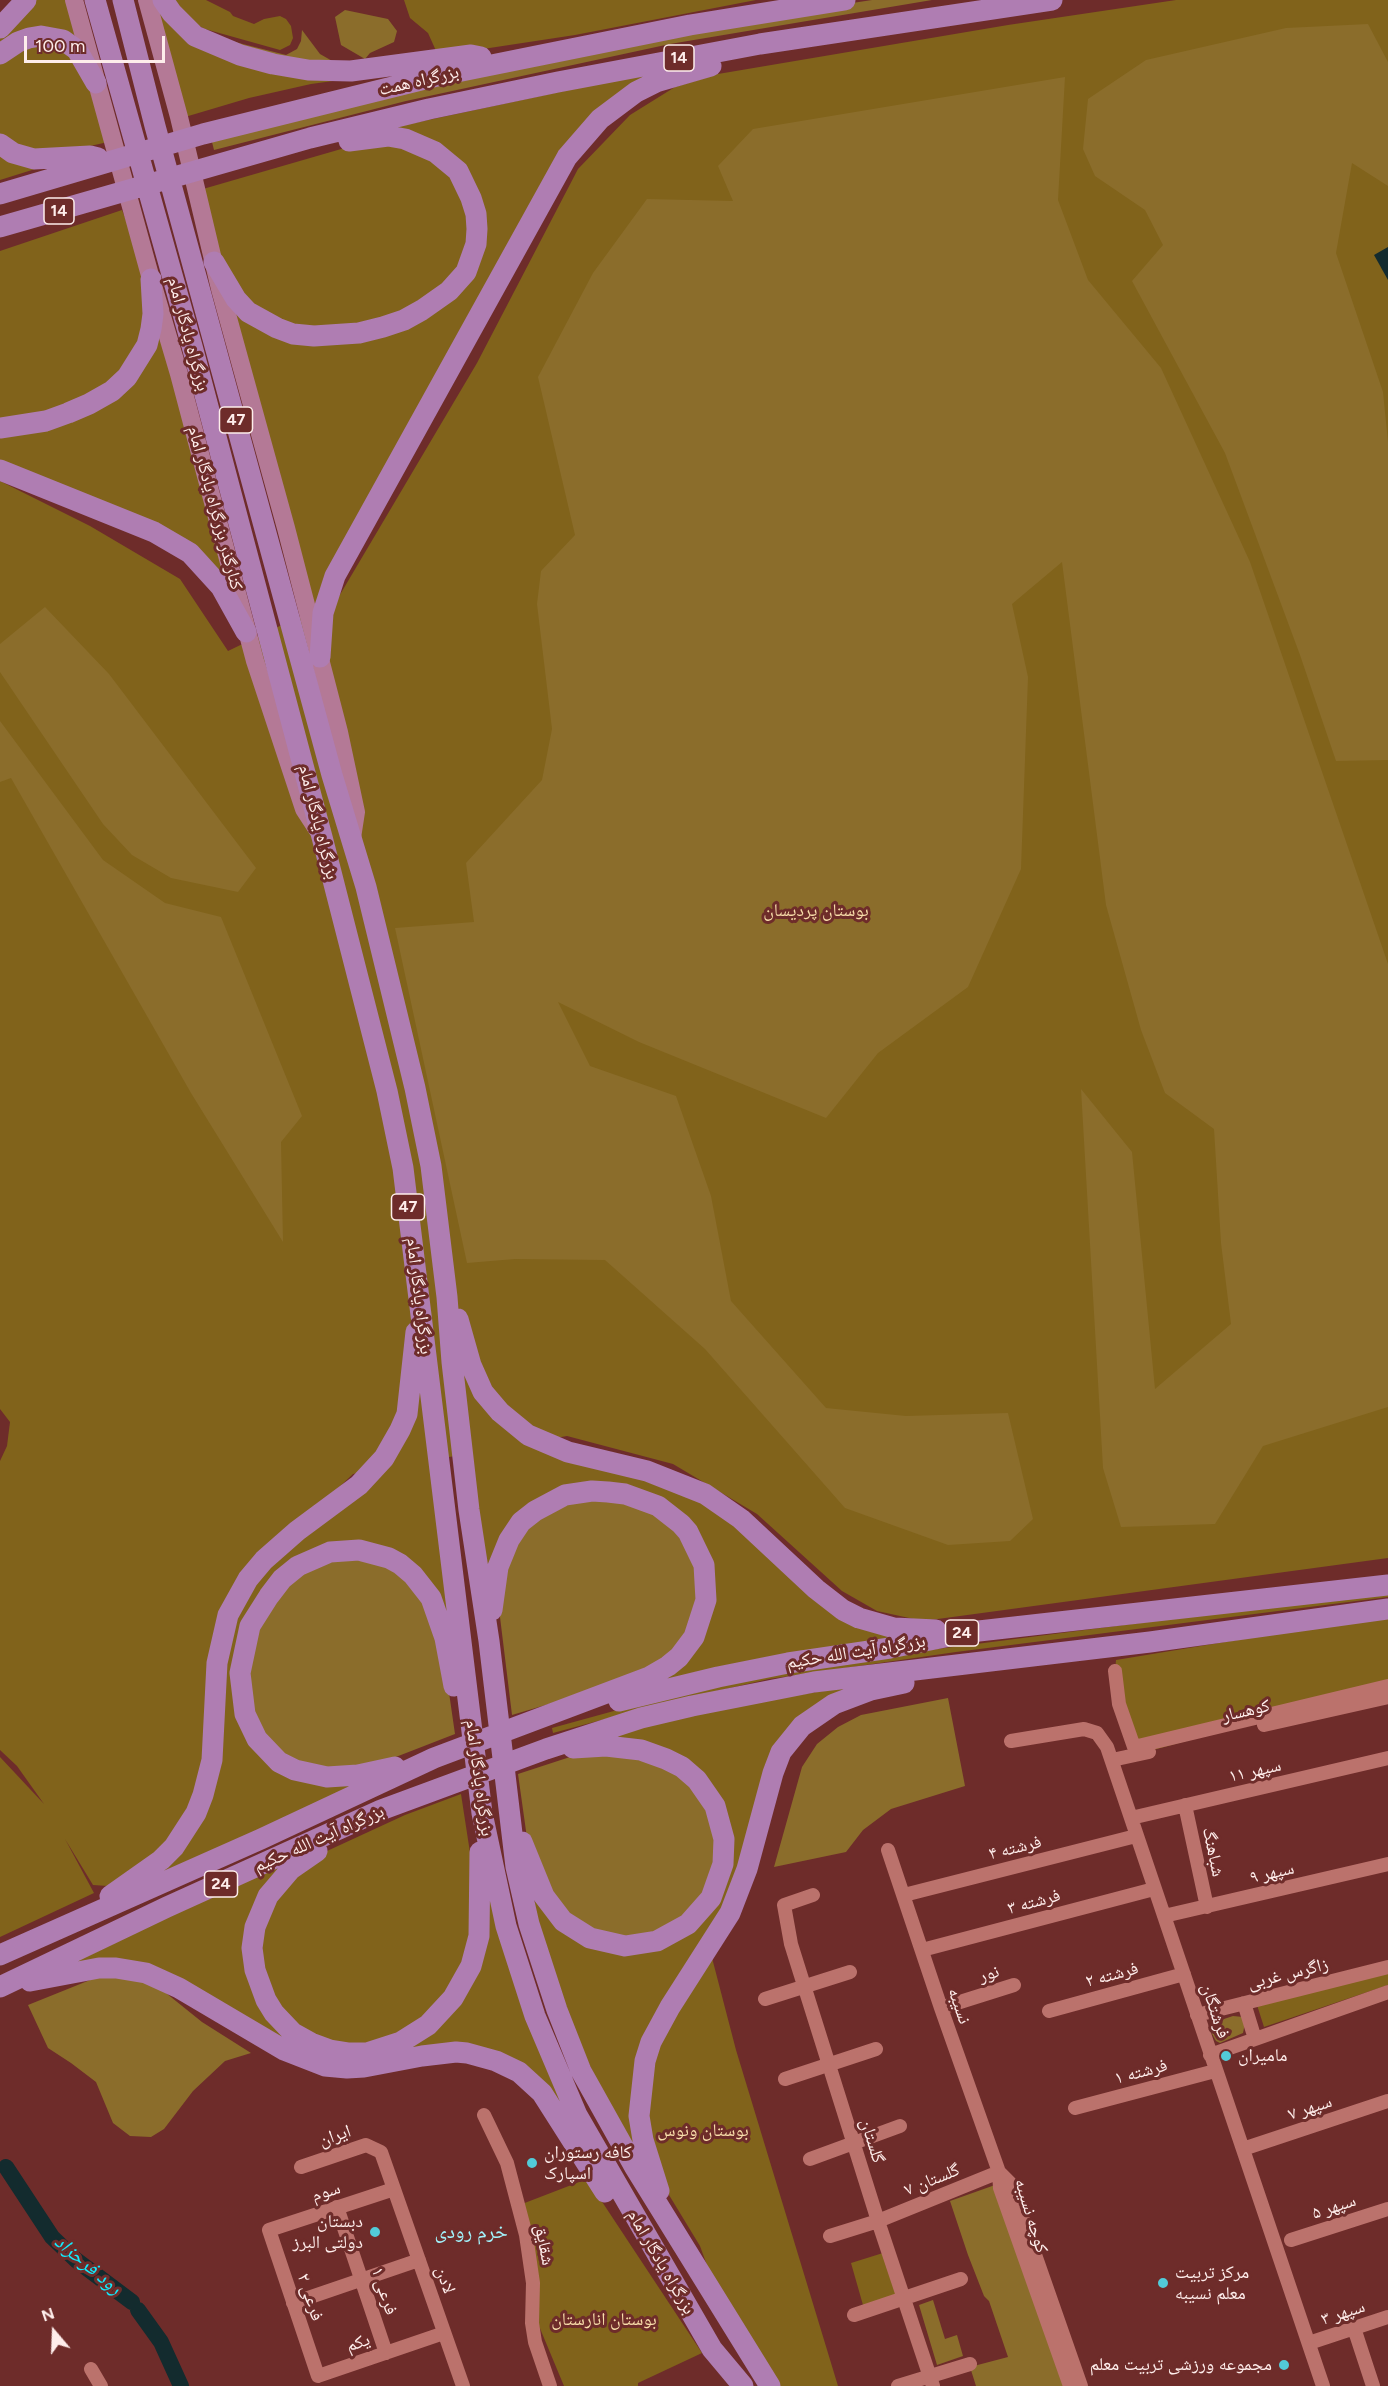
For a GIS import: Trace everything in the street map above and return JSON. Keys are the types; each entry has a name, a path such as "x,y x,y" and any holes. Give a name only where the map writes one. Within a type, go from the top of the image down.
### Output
{"highway":[{"path":"0,28 26,0"},
{"name":"بزرگراه یادگار امام","path":"95,0 192,346 387,1090 403,1168 482,1813 506,1926 534,2016 583,2125 711,2349 743,2386"},
{"name":"بزرگراه یادگار امام","path":"123,0 155,126 366,887 415,1088 431,1166 469,1510 489,1641 516,1868 523,1898 548,1982 574,2056 624,2150 770,2386"},
{"path":"163,0 172,13 195,36 240,55 273,64 314,71 351,71 384,69 471,55 511,61"},
{"name":"بزرگراه همت","path":"0,194 203,134 437,76 690,25 845,0"},
{"name":"بزرگراه همت","path":"310,138 511,91 760,44 1053,0"},
{"path":"0,54 18,42 29,38 40,36 63,40 77,50 96,83"},
{"path":"320,657 323,613 334,576 567,157 600,119 636,92 679,74 727,62 760,44"},
{"path":"214,262 236,299 248,312 292,334 314,336 359,333 404,320 441,298 466,272 476,244 476,214 458,171 447,161 421,144 388,136 352,141 310,138"},
{"name":"14","path":"0,227 310,138"},
{"path":"0,144 13,153 34,159 90,156 111,160"},
{"path":"0,237 30,219"},
{"path":"0,428 30,424 68,414 112,391 127,377 147,345 151,329 153,314 151,279"},
{"path":"0,470 154,532 190,552 221,587 246,632"},
{"path":"447,1297 460,1323 471,1365 483,1392 500,1412 528,1435 568,1452 647,1471 705,1494 753,1530 816,1589 843,1610 859,1618 894,1628 970,1632"},
{"path":"59,1929 153,1866 174,1846 187,1829 203,1795 212,1760 217,1663 228,1615 248,1579 264,1560 297,1531 359,1485 388,1452 404,1423 409,1403 420,1305"},
{"path":"489,1641 498,1567 503,1550 521,1522 550,1501 592,1491 625,1494 658,1506 688,1532 704,1565 707,1586 700,1622 688,1646 668,1666 649,1677 542,1718"},
{"path":"434,1758 358,1775 327,1777 295,1770 279,1762 256,1739 244,1714 240,1673 250,1626 282,1579 298,1566 330,1552 359,1550 389,1558 413,1575 431,1598 436,1609 445,1638 457,1705 472,1730"},
{"name":"بزرگراه آیت الله حکیم","path":"542,1718 718,1677 970,1632 1388,1585"},
{"name":"بزرگراه آیت الله حکیم","path":"0,1987 167,1907 381,1810 546,1749 641,1718 768,1690 916,1668 1150,1642 1388,1609"},
{"path":"667,2217 643,2140 639,2116 645,2061 651,2042 670,2007 730,1913 747,1869 773,1773 781,1752 789,1741 818,1713 834,1704 871,1690 1150,1642"},
{"name":"24","path":"434,1758 542,1718"},
{"path":"509,1806 531,1868 544,1896 563,1921 590,1938 625,1946 657,1941 688,1924 711,1898 723,1864 724,1839 710,1796 690,1773 666,1759 630,1748 606,1746 546,1749"},
{"name":"بزرگراه آیت الله حکیم","path":"0,1955 272,1834 434,1758"},
{"path":"381,1810 341,1839 291,1869 268,1896 255,1927 252,1948 255,1970 266,2000 274,2013 293,2032 310,2043 330,2050 348,2053 367,2052 401,2042 428,2025 453,1998 471,1966 479,1936 482,1813"},
{"path":"0,1987 99,1968 130,1970 162,1979 284,2050 325,2066 364,2067 456,2052 479,2055 508,2066 529,2080 542,2093 648,2259 685,2303"},
{"path":"711,2349 726,2386"}],"main road":[{"name":"کنارگذر بزرگراه یادگار امام","path":"74,0 184,394 242,609 246,632 304,809 322,837"},
{"path":"147,0 179,117 214,262 320,657 356,812 351,839"}],"street":[{"path":"1115,1671 1119,1704 1134,1747 1388,1686"},
{"name":"کوهسار","path":"1112,1760 1388,1697"},
{"name":"فرشتگان","path":"1011,1741 1078,1730 1091,1730 1102,1738 1112,1760 1323,2386"},
{"name":"سپهر ۱۱","path":"1131,1818 1388,1758"},
{"name":"شباهنگ","path":"1185,1805 1207,1906"},
{"name":"فرشته ۴","path":"904,1895 1136,1836"},
{"name":"نسیبه","path":"888,1850 999,2172"},
{"name":"سپهر ۹","path":"1164,1916 1388,1864"},
{"name":"فرشته ۳","path":"922,1950 1154,1889"},
{"name":"گلستان","path":"813,1895 784,1905 791,1944 878,2221 932,2381"},
{"name":"زاگرس غربی","path":"1197,2015 1388,1967"},
{"path":"765,1999 850,1972"},
{"name":"فرشته ۲","path":"1049,2011 1184,1974"},
{"name":"نور","path":"941,2008 1014,1985"},
{"path":"1210,2055 1388,1992"},
{"path":"1244,2003 1255,2039"},
{"path":"784,2079 876,2049"},
{"name":"فرشته ۱","path":"1076,2108 1215,2071"},
{"name":"سپهر ۷","path":"1243,2149 1388,2101"},
{"name":"شقایق","path":"484,2115 507,2163 526,2235 533,2283 532,2323 540,2359 550,2386"},
{"path":"810,2159 900,2126"},
{"name":"ایران","path":"301,2168 366,2145 381,2152"},
{"name":"لادن","path":"381,2152 463,2386"},
{"name":"گلستان ۷","path":"830,2236 878,2221 999,2172"},
{"name":"کوچه نسیبه","path":"999,2172 1010,2183 1074,2380"},
{"name":"سوم","path":"269,2230 394,2189"},
{"name":"فرعی ۱","path":"337,2207 386,2353"},
{"name":"سپهر ۵","path":"1291,2240 1388,2209"},
{"name":"فرعی ۲","path":"269,2230 318,2376"},
{"path":"293,2303 419,2260"},
{"path":"854,2315 961,2279"},
{"name":"سپهر ۳","path":"1309,2343 1388,2317"},
{"path":"1354,2328 1373,2386"},
{"name":"یکم","path":"318,2376 444,2333"},
{"path":"898,2386 932,2381 970,2364"},
{"path":"91,2369 101,2386"}],"green space":[{"path":"32,0 71,0 78,27 72,41 0,50 0,35"},
{"path":"156,0 190,39 384,74 311,84 249,98 185,117"},
{"path":"169,0 206,0 230,12 233,16 254,24 264,19 280,16 286,19 291,26 293,38 290,45 280,50 205,29 190,21"},
{"path":"404,0 756,0 575,35 483,49 437,53 428,33 410,18"},
{"path":"872,0 932,0 670,44 406,101 214,150 212,142 390,94 734,21"},
{"name":"بوستان پردیسان","path":"1176,0 1388,0 1388,1558 923,1621 877,1611 842,1591 757,1514 673,1464 567,1436 532,1442 549,1453 657,1481 699,1497 738,1524 806,1588 838,1612 857,1623 904,1636 722,1669 611,1695 659,1678 673,1669 686,1657 703,1630 708,1616 712,1587 708,1562 693,1530 665,1505 636,1492 606,1486 590,1486 558,1492 522,1514 503,1538 492,1568 488,1600 471,1453 433,1460 462,1705 441,1608 417,1572 400,1558 379,1549 363,1546 331,1546 303,1557 288,1568 263,1595 245,1628 237,1660 235,1681 243,1723 257,1748 284,1771 298,1777 326,1783 345,1782 390,1771 111,1900 144,1879 171,1857 195,1826 207,1801 215,1772 225,1644 238,1606 270,1560 363,1489 382,1469 353,1474 319,1506 265,1550 247,1573 224,1611 215,1639 209,1746 205,1770 185,1820 169,1843 129,1875 108,1886 93,1885 65,1839 94,1893 0,1937 0,1757 44,1804 17,1766 0,1750 0,1461 7,1446 10,1422 0,1409 0,481 90,526 180,579 228,651 313,610 225,294 233,306 249,319 279,335 317,341 347,340 390,330 431,310 456,292 470,274 477,256 482,234 481,218 477,201 461,170 445,154 433,147 413,138 377,131 643,74 644,82 599,113 579,132 558,161 345,546 329,577 320,607 338,598 477,363 578,169 630,115 675,87 718,74 1008,25"},
{"path":"345,10 388,19 397,31 394,42 370,53 365,59 341,45 335,17"},
{"path":"1368,24 1388,62 1388,186 1352,163 1336,253 1383,392 1388,442 1388,760 1336,761 1300,655 1225,453 1132,281 1163,245 1145,210 1095,176 1083,149 1088,99 1146,60 1286,28"},
{"path":"302,30 320,54 334,62 286,62 227,40 286,55 297,49 301,41"},
{"path":"45,41 80,62 108,142 50,155 0,139 0,60"},
{"path":"1065,77 1058,200 1088,280 1161,368 1250,562 1388,964 1388,1407 1263,1446 1215,1524 1121,1527 1103,1468 1081,1089 1132,1152 1155,1389 1231,1324 1221,1243 1214,1129 1165,1093 1141,1030 1106,905 1062,562 1012,604 1028,677 1021,869 968,987 878,1053 826,1118 639,1042 558,1002 590,1066 676,1096 711,1196 731,1301 826,1408 906,1416 1008,1413 1033,1519 1010,1541 948,1545 845,1508 705,1349 605,1260 515,1259 467,1263 395,928 474,922 466,863 542,780 552,729 537,604 541,571 575,535 538,377 593,273 647,199 733,201 718,166 753,129"},
{"path":"381,140 447,167 474,226 462,270 412,311 321,333 256,314 221,259 203,189 355,145"},
{"path":"0,151 48,165 0,180"},
{"path":"122,210 140,256 147,327 123,374 73,406 0,422 0,251"},
{"path":"158,328 240,616 217,572 0,466 0,431 82,413"},
{"path":"45,607 109,674 256,868 238,892 171,878 132,855 103,824 0,672 0,644"},
{"path":"0,721 103,860 165,903 221,917 302,1116 281,1142 283,1242 191,1093 11,778 0,782"},
{"path":"620,1499 665,1519 695,1558 698,1611 672,1656 613,1685 512,1715 499,1609 502,1572 526,1526 568,1501"},
{"path":"376,1559 418,1588 444,1658 455,1734 370,1767 341,1772 290,1761 271,1747 246,1697 254,1636 275,1597 317,1562"},
{"path":"1388,1591 1388,1597 956,1652 769,1679 665,1703 553,1733 552,1728 701,1687 875,1657"},
{"path":"1388,1615 1388,1686 1135,1755 1115,1671 1116,1660"},
{"path":"929,1674 803,1718 734,1890 642,2052 653,2184 577,2040 536,1922 534,1891 586,1742 711,1709"},
{"path":"948,1698 965,1786 891,1809 863,1830 846,1852 774,1867 802,1767 817,1744 838,1727 861,1715"},
{"path":"638,1755 691,1783 717,1832 709,1889 673,1927 617,1940 565,1916 527,1838 518,1774 570,1757"},
{"path":"461,1794 471,1859 472,1944 439,2008 380,2044 327,2044 279,2011 258,1957 267,1909 314,1857 405,1815"},
{"path":"303,1852 264,1892 257,1995 345,2058 451,2010 484,1873 600,2178 509,2061 325,2061 172,1979 58,1970"},
{"name":"بوستان ونوس","path":"711,1954 736,2050 838,2386 779,2386 708,2268 700,2246 666,2190 649,2151 649,2060"},
{"path":"1388,1972 1388,1985 1264,2027 1257,2005"},
{"path":"105,1974 151,1981 202,2022 251,2053 225,2061 193,2091 164,2129 151,2137 130,2136 113,2123 96,2082 48,2048 28,2005"},
{"path":"1233,2016 1243,2017 1245,2023 1243,2033 1220,2043 1216,2041 1210,2030 1212,2025"},
{"name":"بوستان انارستان","path":"587,2179 702,2353 638,2383 638,2386 564,2386 539,2326 522,2204"},
{"path":"995,2185 1066,2386 976,2386 970,2367 1008,2357 989,2301 984,2296 968,2255 950,2201"},
{"path":"883,2253 897,2295 863,2305 851,2263"},
{"path":"933,2300 945,2339 957,2335 963,2356 937,2365 919,2305"}],"water":[{"path":"1388,247 1388,280 1374,255"}],"waterway":[{"name":"رود فرحزاد","path":"6,2167 52,2237 76,2260 132,2302"},
{"name":"رود فرحزاد","path":"138,2310 161,2342 181,2386"}],"place":[{"name":"مامیران","path":"1226,2056"},
{"name":"کافه رستوران اسپارک","path":"532,2163"},
{"name":"دبستان دولتی البرز","path":"375,2232"},
{"name":"مرکز تربیت معلم نسیبه","path":"1163,2283"},
{"name":"مجموعه ورزشی تربیت معلم","path":"1284,2365"}],"district":[{"name":"خرم رودی","path":"471,2232"}]}
